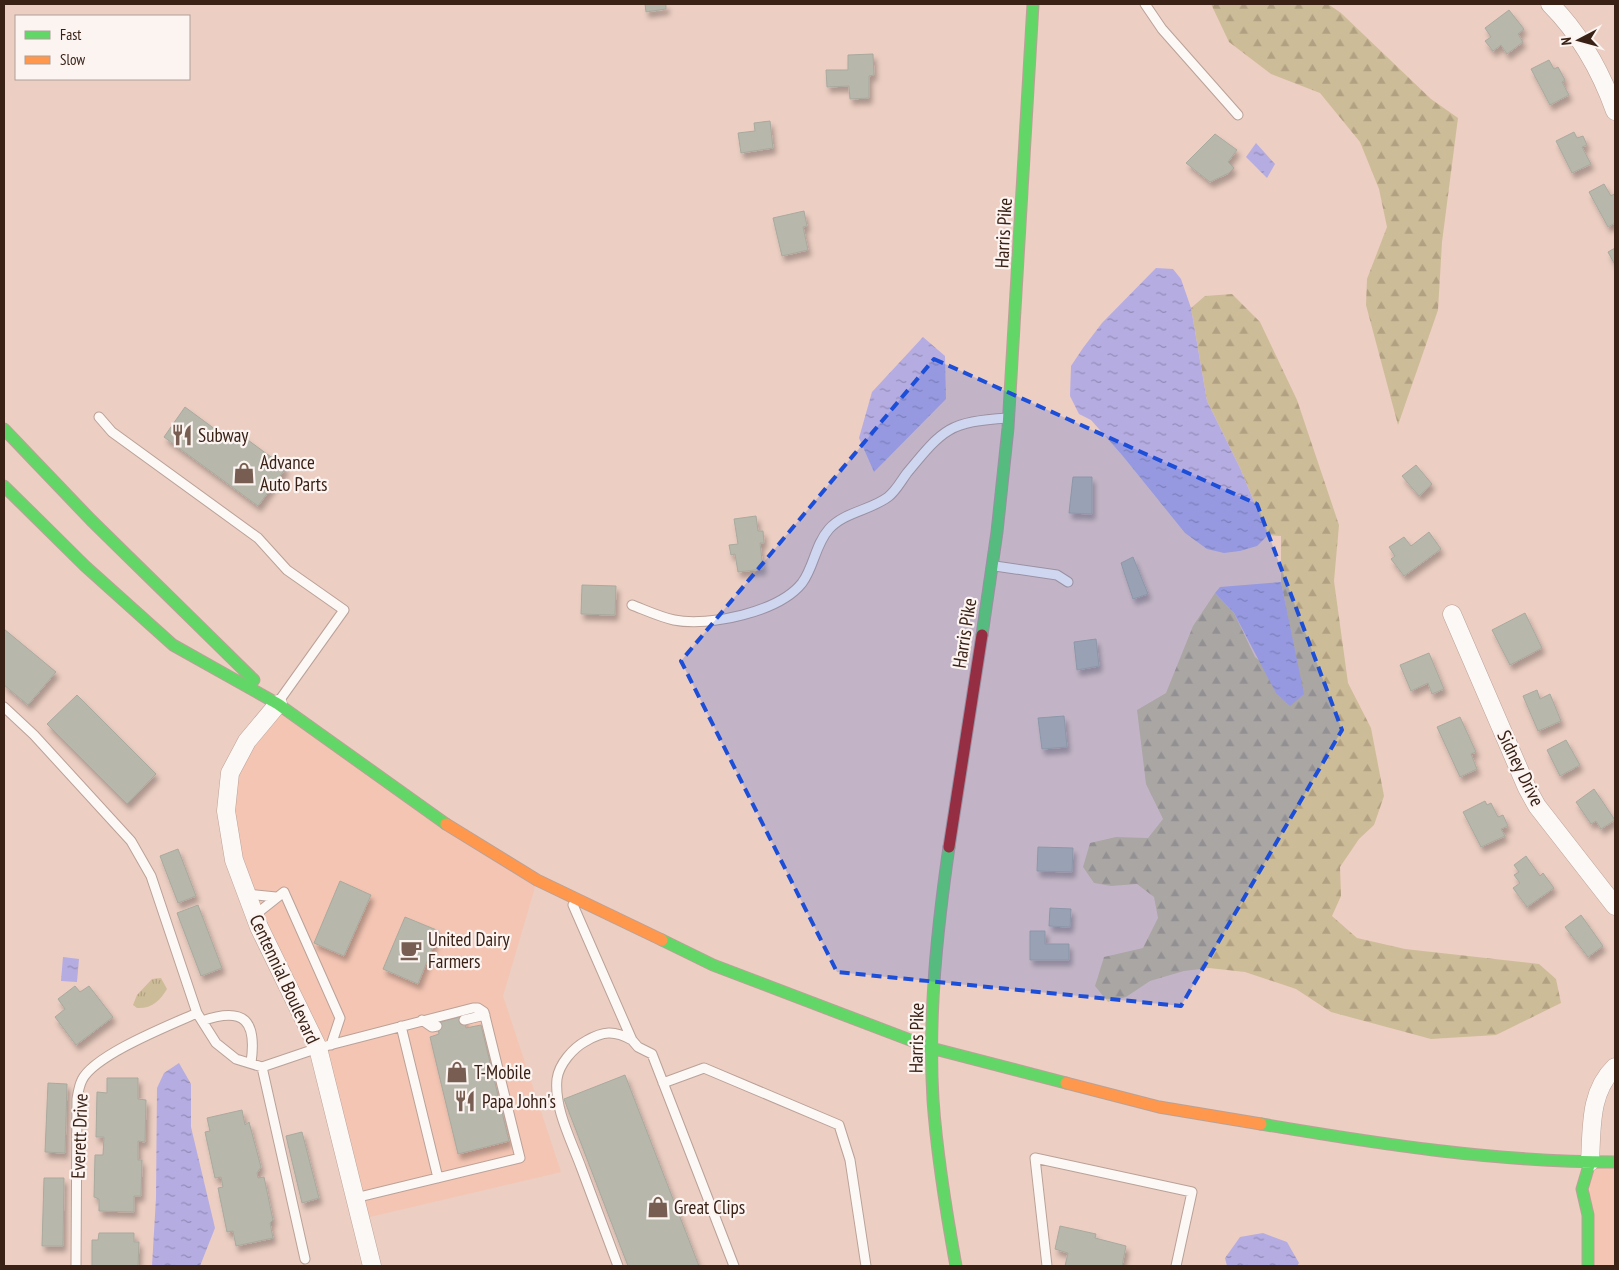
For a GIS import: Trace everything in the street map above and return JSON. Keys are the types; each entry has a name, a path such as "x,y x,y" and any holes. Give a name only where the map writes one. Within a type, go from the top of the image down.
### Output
{"main road":[{"name":"Harris Pike","path":"956,1266 946,1213 934,1108 931,1048 936,955 942,890 992,565 1008,418 1017,303 1033,4"},
{"path":"4,429 91,520 278,704"},
{"path":"4,486 86,566 173,645 278,704 398,791 478,845 570,898 713,965 931,1048 1159,1107 1215,1118 1404,1148 1557,1162 1615,1162"},
{"path":"1590,1162 1598,1180"},
{"path":"1588,1266 1588,1215 1582,1189 1590,1162"},
{"path":"1588,1215 1598,1196"}],"street":[{"path":"1550,4 1564,18 1583,45 1615,111"},
{"name":"Sidney Drive","path":"1452,614 1526,788 1542,813 1615,906"},
{"name":"Centennial Boulevard","path":"278,704 247,741 230,773 226,811 234,860 254,915 324,1046 355,1198 372,1266"},
{"path":"1590,1162 1594,1103 1600,1086 1615,1067"}],"lane":[{"path":"1145,4 1162,29 1238,116"},
{"path":"100,417 112,432 258,538 287,570 344,610 278,704"},
{"path":"632,605 676,620 707,620 744,617 783,598 802,583 819,543 835,522 876,505 890,496 938,437 954,426 974,420 1008,418"},
{"path":"992,565 1057,575 1068,582"},
{"path":"4,707 34,735 131,841 151,876 199,1017 216,1042 236,1059 262,1067 324,1046 473,1008 478,1008 485,1015 520,1158 355,1198"},
{"path":"254,915 276,896 284,892 340,1018 324,1046"},
{"path":"246,894 276,896"},
{"path":"570,898 632,1040 638,1047 652,1054 734,1266"},
{"name":"Everett Drive","path":"76,1266 77,1099 82,1080 92,1068 112,1054 199,1017 230,1014 242,1018 251,1029 254,1042 251,1063"},
{"path":"464,1020 485,1015"},
{"path":"422,1020 432,1027 437,1026"},
{"path":"401,1026 438,1178"},
{"path":"618,1266 565,1124 556,1094 557,1077 576,1047 603,1033 618,1032 632,1040"},
{"path":"262,1067 305,1259"},
{"path":"663,1083 704,1068 839,1125 850,1160 866,1266"},
{"path":"1046,1266 1035,1158 1192,1192 1176,1266"}],"highlighted area":[{"path":"934,359 1257,504 1342,730 1181,1006 837,972 681,661"}],"shaded area":[{"path":"278,704 537,880 503,996 561,1172 361,1219 318,1048 259,927 226,811 247,741"},
{"path":"1590,1162 1615,1162 1615,1266 1588,1266"}],"green space":[{"path":"1211,4 1328,4 1341,13 1431,99 1458,118 1442,242 1438,310 1398,425 1366,305 1367,279 1387,227 1379,189 1360,142 1320,93 1271,74 1229,42"},
{"path":"1232,294 1260,322 1297,400 1339,525 1334,581 1348,683 1371,728 1384,796 1374,825 1359,839 1340,867 1341,896 1332,916 1357,938 1405,949 1539,964 1556,979 1561,1003 1496,1035 1431,1039 1331,1012 1296,989 1245,972 1209,968 1184,971 1150,981 1126,997 1108,1002 1095,986 1104,957 1143,948 1158,918 1154,897 1137,884 1111,886 1094,883 1083,867 1090,843 1116,837 1148,838 1163,819 1146,784 1137,710 1166,693 1193,626 1215,593 1234,613 1255,657 1303,694 1281,582 1281,536 1268,535 1240,468 1207,401 1191,308 1205,296"},
{"path":"161,978 167,989 158,1001 151,1006 142,1008 137,1008 133,1005 137,995 152,979"}],"water":[{"path":"1256,143 1275,164 1267,178 1246,157"},
{"path":"1156,268 1173,269 1181,279 1191,308 1207,401 1240,468 1268,535 1257,546 1224,553 1207,549 1185,533 1091,420 1079,414 1070,396 1071,366 1083,348 1102,323"},
{"path":"923,337 945,356 946,399 874,472 859,438 872,392"},
{"path":"1281,582 1304,694 1290,706 1276,693 1234,613 1215,593 1220,587"},
{"path":"63,957 79,959 77,982 61,981"},
{"path":"179,1063 191,1084 191,1127 215,1228 200,1266 152,1266 156,1198 157,1088 164,1073"},
{"path":"1263,1233 1287,1242 1299,1263 1297,1266 1227,1266 1225,1258 1240,1237"}],"building":[{"path":"645,4 666,4 666,9 646,12"},
{"path":"1509,10 1524,29 1518,34 1523,42 1507,54 1501,45 1493,51 1485,41 1491,37 1485,28"},
{"path":"873,54 874,75 869,76 869,98 850,99 849,86 827,87 826,70 848,70 848,55"},
{"path":"1549,60 1554,69 1558,67 1565,80 1562,82 1569,95 1550,105 1531,69"},
{"path":"770,121 773,148 741,153 738,133 755,131 754,123"},
{"path":"1574,132 1577,138 1583,136 1587,145 1582,147 1591,164 1572,173 1556,141"},
{"path":"1215,134 1237,150 1228,162 1234,168 1229,173 1210,182 1186,163"},
{"path":"1604,184 1611,196 1614,194 1615,196 1615,223 1608,227 1589,192"},
{"path":"804,211 807,226 803,227 808,250 782,256 773,218"},
{"path":"1615,248 1615,265 1608,252"},
{"path":"185,407 231,441 237,432 286,468 258,506 164,437"},
{"path":"1416,465 1432,484 1419,496 1402,476"},
{"path":"1073,477 1092,477 1092,514 1069,513"},
{"path":"756,516 758,531 763,531 764,543 760,543 763,569 738,572 735,554 731,555 729,545 738,544 734,519"},
{"path":"1429,532 1441,549 1404,576 1391,559 1395,556 1389,547 1404,537 1411,546"},
{"path":"1133,557 1148,594 1133,599 1121,563"},
{"path":"582,585 616,586 615,615 581,614"},
{"path":"1525,613 1542,648 1510,665 1492,630"},
{"path":"4,629 56,672 28,705 4,685"},
{"path":"1096,639 1099,666 1077,670 1074,642"},
{"path":"1429,653 1444,689 1432,694 1428,683 1411,691 1400,665"},
{"path":"1537,690 1540,699 1550,694 1561,721 1538,731 1523,696"},
{"path":"77,695 156,774 127,804 47,724"},
{"path":"1064,716 1067,747 1042,749 1038,718"},
{"path":"1460,717 1476,752 1471,754 1477,769 1460,777 1437,727"},
{"path":"1566,740 1580,765 1560,776 1547,750"},
{"path":"1594,789 1615,820 1601,829 1596,821 1591,824 1576,802"},
{"path":"1485,801 1487,805 1491,803 1498,817 1503,815 1508,826 1501,829 1505,836 1481,847 1463,812"},
{"path":"1038,847 1073,848 1072,872 1037,871"},
{"path":"178,849 196,896 178,903 160,856"},
{"path":"1526,856 1540,876 1543,873 1554,888 1527,907 1513,888 1520,883 1514,875 1519,872 1514,865"},
{"path":"340,881 371,895 344,956 314,943"},
{"path":"198,905 222,968 201,976 177,913"},
{"path":"1050,908 1071,909 1070,927 1049,926"},
{"path":"1581,915 1603,946 1588,957 1565,927"},
{"name":"United Dairy Farmers","path":"405,917 439,931 418,984 383,969"},
{"path":"1030,931 1045,931 1045,944 1069,944 1069,960 1030,960"},
{"path":"75,986 80,992 89,986 113,1017 76,1045 55,1017 65,1009 58,999"},
{"path":"463,1016 466,1028 481,1025 509,1141 458,1154 430,1037 439,1034 437,1023"},
{"path":"625,1075 699,1266 628,1266 564,1099"},
{"path":"107,1078 138,1078 138,1099 146,1100 145,1142 138,1141 138,1160 142,1160 141,1196 134,1196 134,1212 99,1211 99,1199 94,1197 95,1155 103,1155 104,1137 96,1137 97,1092 107,1093"},
{"path":"48,1083 67,1084 65,1153 45,1152"},
{"path":"242,1110 245,1125 249,1122 261,1167 257,1173 258,1178 264,1177 273,1220 270,1223 273,1238 236,1246 233,1231 227,1232 218,1188 223,1187 221,1177 215,1178 205,1132 210,1131 207,1118"},
{"path":"302,1132 319,1198 302,1203 286,1136"},
{"path":"44,1178 64,1178 63,1246 42,1246"},
{"path":"1060,1226 1096,1234 1095,1238 1126,1246 1122,1266 1065,1266 1068,1253 1055,1249"},
{"path":"99,1233 134,1233 134,1242 139,1242 138,1266 92,1266 92,1240 98,1240"}],"traffic: fast":[{"path":"982,635 997,532 1008,428 1033,4"},
{"path":"4,429 91,520 254,680"},
{"path":"4,486 85,566 173,645 278,704 446,824"},
{"path":"949,847 935,973 932,1068 939,1163 956,1266"},
{"path":"662,940 713,965 931,1048 1066,1083"},
{"path":"1261,1124 1393,1145 1481,1155 1526,1159 1615,1162"},
{"path":"1588,1266 1588,1215 1582,1189 1590,1162"}],"traffic: slow":[{"path":"446,824 537,880 662,940"},
{"path":"1066,1083 1159,1107 1261,1124"}],"traffic: jam":[{"path":"949,847 982,635"}],"place":[{"name":"Subway","path":"182,435"},
{"name":"Advance Auto Parts","path":"244,473"},
{"name":"United Dairy Farmers","path":"411,950"},
{"name":"T-Mobile","path":"457,1072"},
{"name":"Papa John's","path":"465,1101"},
{"name":"Great Clips","path":"658,1207"}]}
